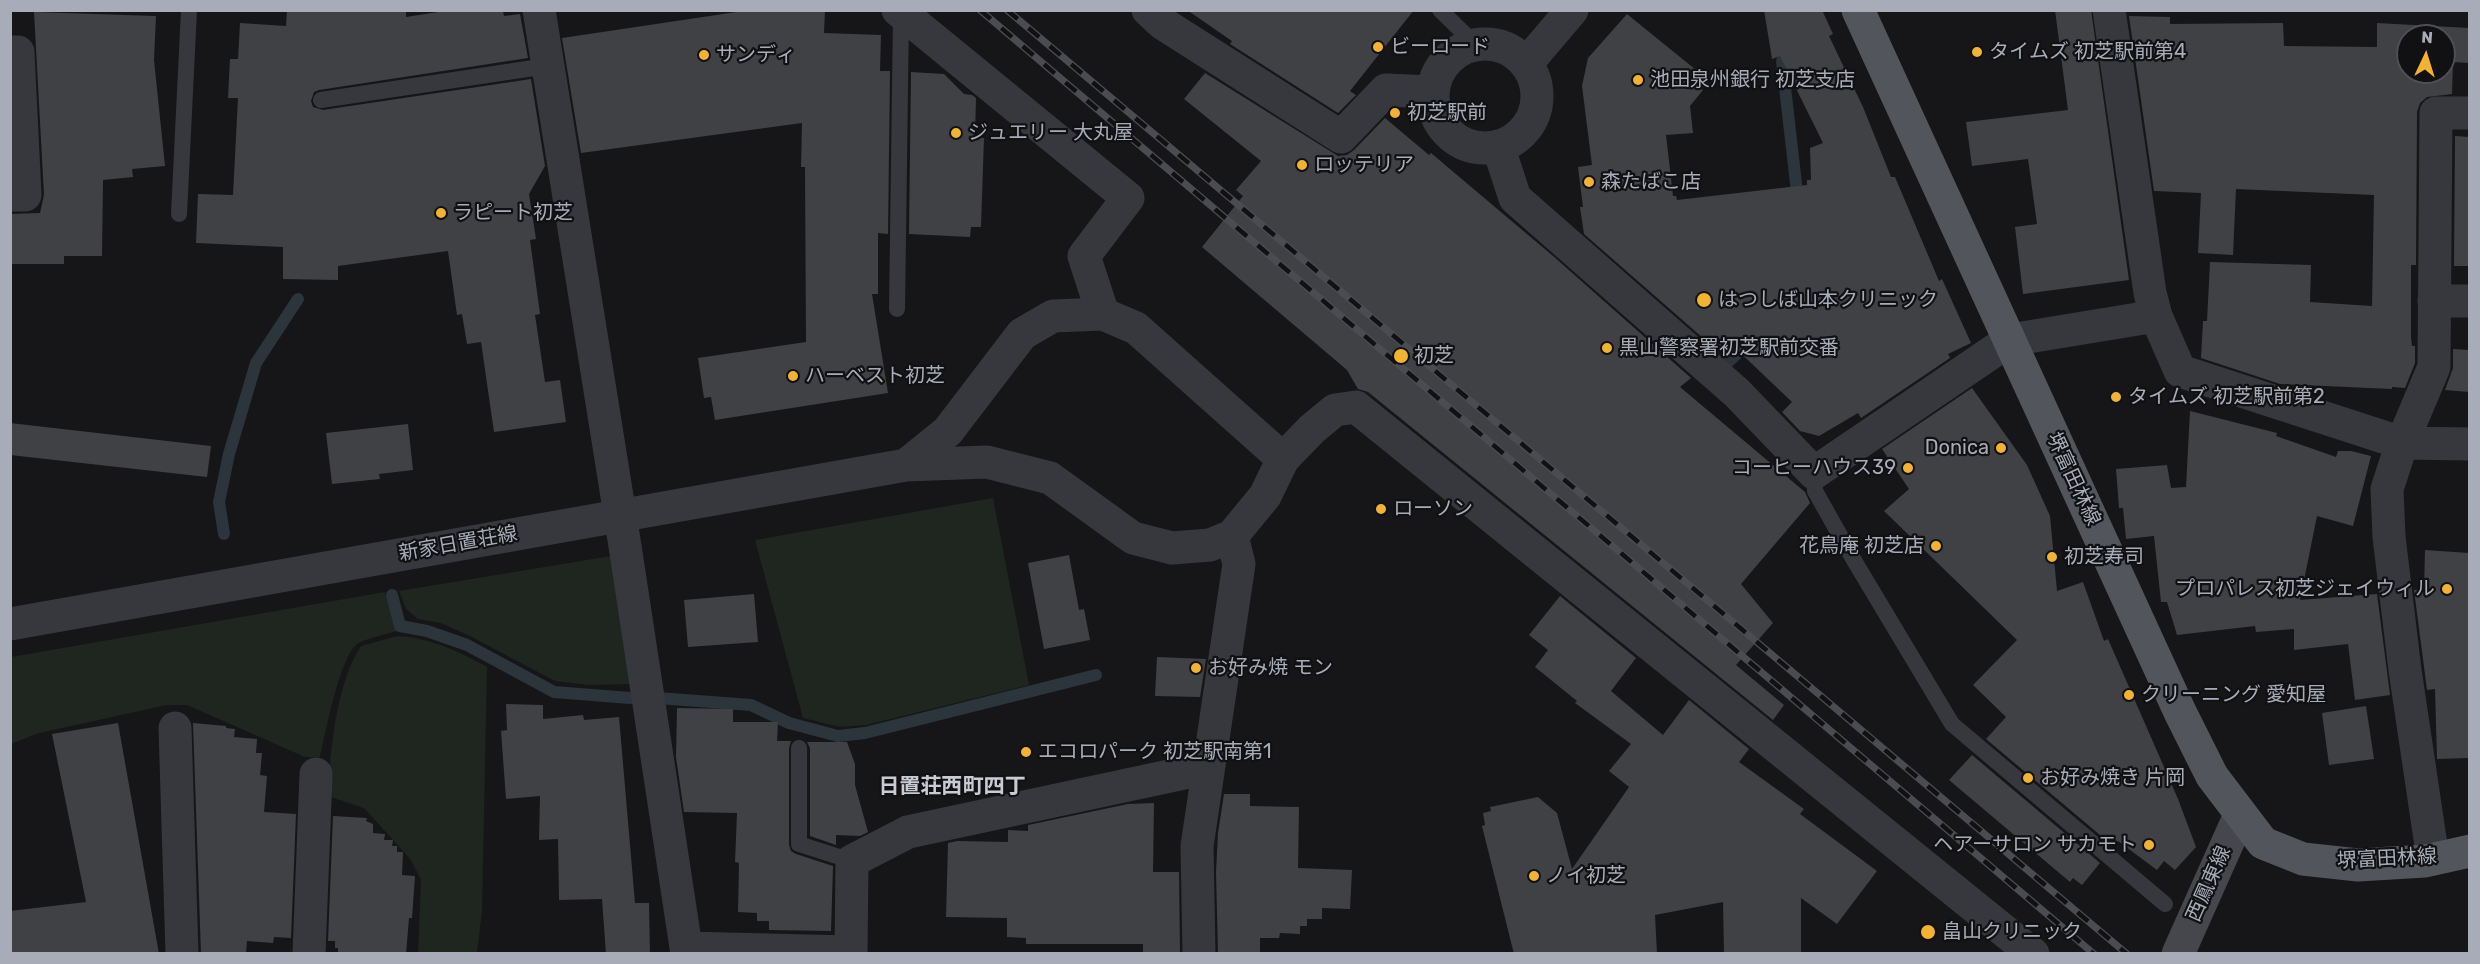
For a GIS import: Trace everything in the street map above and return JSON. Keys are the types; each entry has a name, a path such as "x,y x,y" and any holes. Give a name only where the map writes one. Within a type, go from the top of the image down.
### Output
{"main road":[{"name":"堺富田林線","path":"1858,10 2180,712 2212,776 2240,815 2263,843 2303,859 2358,865 2433,859 2469,851"},
{"name":"西鳳東線","path":"2178,954 2240,815"}],"street":[{"path":"538,10 686,951 851,953 852,861 908,832 1207,768"},
{"path":"1148,10 1162,23 1341,137 1386,90 1432,92"},
{"path":"1527,63 1572,10"},
{"path":"2109,10 2150,293 2156,316 2180,370 2402,443 2469,444"},
{"path":"899,12 1128,198 1084,256 1103,314"},
{"path":"1489,43 1503,46 1516,53 1527,63 1535,78 1538,95 1535,112 1527,127 1514,140 1498,146 1482,148 1466,145 1451,136 1440,124 1433,108 1432,92 1436,75 1445,61 1459,50 1475,44 1489,43"},
{"path":"10,52 18,52 25,195 10,195"},
{"path":"2433,859 2405,670 2389,537 2387,489 2402,443 2434,367 2436,113 2469,114"},
{"path":"1498,146 1515,198 1737,393 1814,473 2010,340 2156,316"},
{"path":"2434,301 2469,301"},
{"path":"906,465 948,431 1022,334 1053,316 1103,314 1136,328 1283,459"},
{"path":"1199,954 1196,901 1197,846 1239,564 1232,536 1264,496 1283,459 1335,410 1356,406 2033,954"},
{"name":"新家日置荘線","path":"10,624 906,465 987,462 1050,478 1133,538 1172,548 1210,545 1232,536"},
{"path":"176,728 182,954"},
{"path":"309,954 316,774"}],"lane":[{"path":"179,214 189,10"},
{"path":"1440,10 1475,44"},
{"path":"897,309 899,12"},
{"path":"321,100 547,66"},
{"path":"1814,473 1815,491 1952,724 2165,904"},
{"path":"799,748 799,844 852,861"}],"shaded area":[{"path":"993,498 1029,685 866,725 840,727 803,718 755,540"},
{"path":"617,555 638,684 588,685 555,681 470,636 441,623 418,619 406,609 399,591"},
{"path":"385,592 397,631 359,643 350,653 339,680 320,757 305,757 187,705 167,705 39,733 11,744 11,657"},
{"path":"397,636 421,639 444,646 487,667 482,911 477,953 418,953 421,880 411,860 364,808 328,796 336,718 352,662 361,646"}],"building":[{"path":"287,10 406,10 406,17 445,11 503,11 504,16 520,14 528,58 319,90 314,92 311,101 313,107 323,110 531,79 545,166 529,194 536,239 530,240 540,314 535,315 545,382 560,380 566,422 494,432 481,342 467,344 462,314 457,315 448,251 338,266 338,280 283,279 283,247 196,243 198,194 233,195 238,98 228,98 230,59 238,59 240,23 286,26"},
{"path":"750,10 825,10 824,33 881,35 880,71 890,71 888,234 878,233 878,294 872,294 888,393 715,420 711,397 704,398 698,358 806,342 805,167 801,167 802,123 581,153 562,38"},
{"path":"1187,10 1414,10 1350,91 1356,95 1338,113 1230,44 1232,41"},
{"path":"1764,10 1822,10 1833,34 1829,36 1863,107 1891,177 1895,177 1939,281 1942,279 1971,343 1948,354 1950,358 1861,418 1858,413 1819,436 1800,431 1782,412 1792,402 1730,343 1719,352 1584,234 1580,207 1583,207 1578,167 1592,165 1582,86 1588,58 1627,14 1696,70 1688,79 1703,90 1690,106 1693,133 1666,135 1673,196 1676,196 1677,200 1807,185 1807,180 1811,180 1810,148 1823,143 1780,56 1772,59"},
{"path":"2055,10 2091,10 2129,280 2023,294 2015,227 2037,224 2028,159 1972,166 1966,122 2068,110"},
{"path":"34,12 156,16 154,60 165,166 132,169 133,177 103,180 102,256 64,256 64,264 10,264 10,214 40,213 44,195"},
{"path":"2129,16 2170,17 2170,24 2283,23 2284,46 2377,47 2377,23 2396,24 2396,84 2452,84 2452,94 2427,97 2420,103 2417,112 2416,265 2411,265 2411,337 2412,346 2415,346 2415,363 2405,388 2280,384 2201,358 2203,321 2207,321 2210,262 2311,265 2310,302 2372,306 2374,195 2236,189 2233,255 2198,253 2201,193 2154,191"},
{"path":"2456,27 2469,28 2469,63 2456,62"},
{"path":"911,72 944,74 964,94 976,98 975,138 984,138 981,227 971,227 970,237 909,234"},
{"path":"1205,73 1338,156 1347,155 1354,150 1385,118 1429,155 1431,153 1553,256 1691,378 1680,387 1805,492 1810,503 1741,584 1773,623 1736,665 1784,705 1773,720 1368,392 1358,389 1347,370 1202,247 1243,196 1236,190 1261,161 1184,99"},
{"path":"2455,136 2469,137 2469,266 2454,266"},
{"path":"2453,349 2469,350 2469,392 2445,390 2453,368"},
{"path":"1972,388 2027,465 2050,516 2057,591 2083,582 2104,641 2108,639 2178,799 2196,847 2175,870 2164,861 2157,870 2118,841 2113,846 1986,739 2006,717 1973,685 2017,640 1884,511 1909,489 1882,449"},
{"path":"2190,411 2277,433 2276,436 2336,457 2338,451 2351,451 2371,456 2353,526 2317,516 2300,600 2377,594 2390,695 2355,700 2348,644 2294,650 2294,629 2256,632 2255,626 2177,635 2167,602 2161,602 2154,536 2126,539 2123,508 2119,508 2116,469 2167,465 2171,488 2186,487"},
{"path":"10,423 211,446 207,477 10,455"},
{"path":"408,424 413,470 379,474 380,479 332,484 326,433"},
{"path":"2425,550 2469,553 2469,758 2437,759 2435,689 2427,690 2414,590 2424,590"},
{"path":"1069,555 1079,610 1084,609 1090,640 1044,649 1028,563"},
{"path":"754,594 758,642 688,647 684,600"},
{"path":"1560,596 1636,658 1611,691 1663,735 1689,700 1749,749 1739,762 1804,809 1800,814 1877,871 1837,924 1801,898 1801,954 1724,954 1723,902 1655,915 1657,954 1514,954 1482,826 1485,825 1483,813 1491,811 1490,807 1538,797 1557,813 1572,869 1629,787 1609,771 1631,744 1575,703 1577,701 1535,667 1548,650 1529,635"},
{"path":"1157,657 1206,659 1200,697 1155,696"},
{"path":"506,704 543,705 543,719 583,715 584,720 619,717 635,903 649,903 650,954 606,954 602,899 559,900 558,839 539,840 540,796 506,799 501,731 507,730"},
{"path":"2366,706 2374,759 2329,765 2322,713"},
{"path":"677,708 733,709 733,722 778,722 777,741 791,741 789,748 789,845 791,851 796,854 833,866 831,931 769,930 769,921 757,921 757,913 738,912 739,863 735,862 737,813 684,812 676,757"},
{"path":"118,723 159,954 10,954 10,911 86,902 52,734"},
{"path":"193,723 226,726 226,728 235,729 234,737 257,739 256,753 262,753 260,775 267,776 264,812 296,814 291,938 274,937 273,943 247,941 246,954 201,954"},
{"path":"807,742 847,742 855,764 855,785 868,832 860,836 836,835 836,845 810,836 810,748"},
{"path":"1972,755 2100,863 2082,885 2073,878 2070,882 1949,780"},
{"path":"1224,794 1250,794 1250,806 1299,807 1298,868 1352,870 1350,909 1322,908 1322,919 1307,919 1307,926 1300,926 1300,934 1280,933 1279,938 1260,938 1260,954 1218,954 1216,872 1218,833"},
{"path":"1154,803 1153,872 1179,872 1180,954 1143,954 1143,944 1026,944 1026,938 1007,937 1007,918 946,917 948,843 957,841 1008,842 1008,830 1028,831 1028,825 1128,804"},
{"path":"333,816 367,818 366,821 373,824 373,833 385,834 384,840 393,840 392,846 397,846 397,852 403,852 402,875 415,876 412,918 409,918 406,954 338,954 335,941 328,941"}],"waterway":[{"path":"1782,61 1798,201"},
{"path":"224,534 219,502 229,454 256,363 298,299"},
{"path":"1727,363 1751,341"},
{"path":"392,595 400,626 427,631 467,645 554,692 630,698"},
{"path":"658,698 751,705 789,723 838,736 865,733 1096,675"}],"railway":[{"path":"980,10 2094,954"},
{"path":"1007,10 2127,954"}],"place":[{"name":"ビーロード","path":"1378,47"},
{"name":"タイムズ 初芝駅前第4","path":"1977,52"},
{"name":"サンディ","path":"704,55"},
{"name":"池田泉州銀行 初芝支店","path":"1638,80"},
{"name":"初芝駅前","path":"1395,113"},
{"name":"ジュエリー 大丸屋","path":"956,133"},
{"name":"ロッテリア","path":"1302,165"},
{"name":"森たばこ店","path":"1589,182"},
{"name":"ラピート初芝","path":"441,213"},
{"name":"はつしば山本クリニック","path":"1704,300"},
{"name":"黒山警察署初芝駅前交番","path":"1607,348"},
{"name":"初芝","path":"1401,356"},
{"name":"ハーベスト初芝","path":"793,376"},
{"name":"タイムズ 初芝駅前第2","path":"2116,397"},
{"name":"Donica","path":"2001,448"},
{"name":"コーヒーハウス39","path":"1908,468"},
{"name":"ローソン","path":"1381,509"},
{"name":"花鳥庵 初芝店","path":"1936,546"},
{"name":"初芝寿司","path":"2052,557"},
{"name":"プロパレス初芝ジェイウィル","path":"2447,589"},
{"name":"お好み焼 モン","path":"1196,668"},
{"name":"クリーニング 愛知屋","path":"2129,695"},
{"name":"エコロパーク 初芝駅南第1","path":"1026,752"},
{"name":"お好み焼き 片岡","path":"2028,778"},
{"name":"ヘアーサロン サカモト","path":"2149,845"},
{"name":"ノイ初芝","path":"1534,876"},
{"name":"畠山クリニック","path":"1928,932"}],"district":[{"name":"日置荘西町四丁","path":"952,787"}]}
